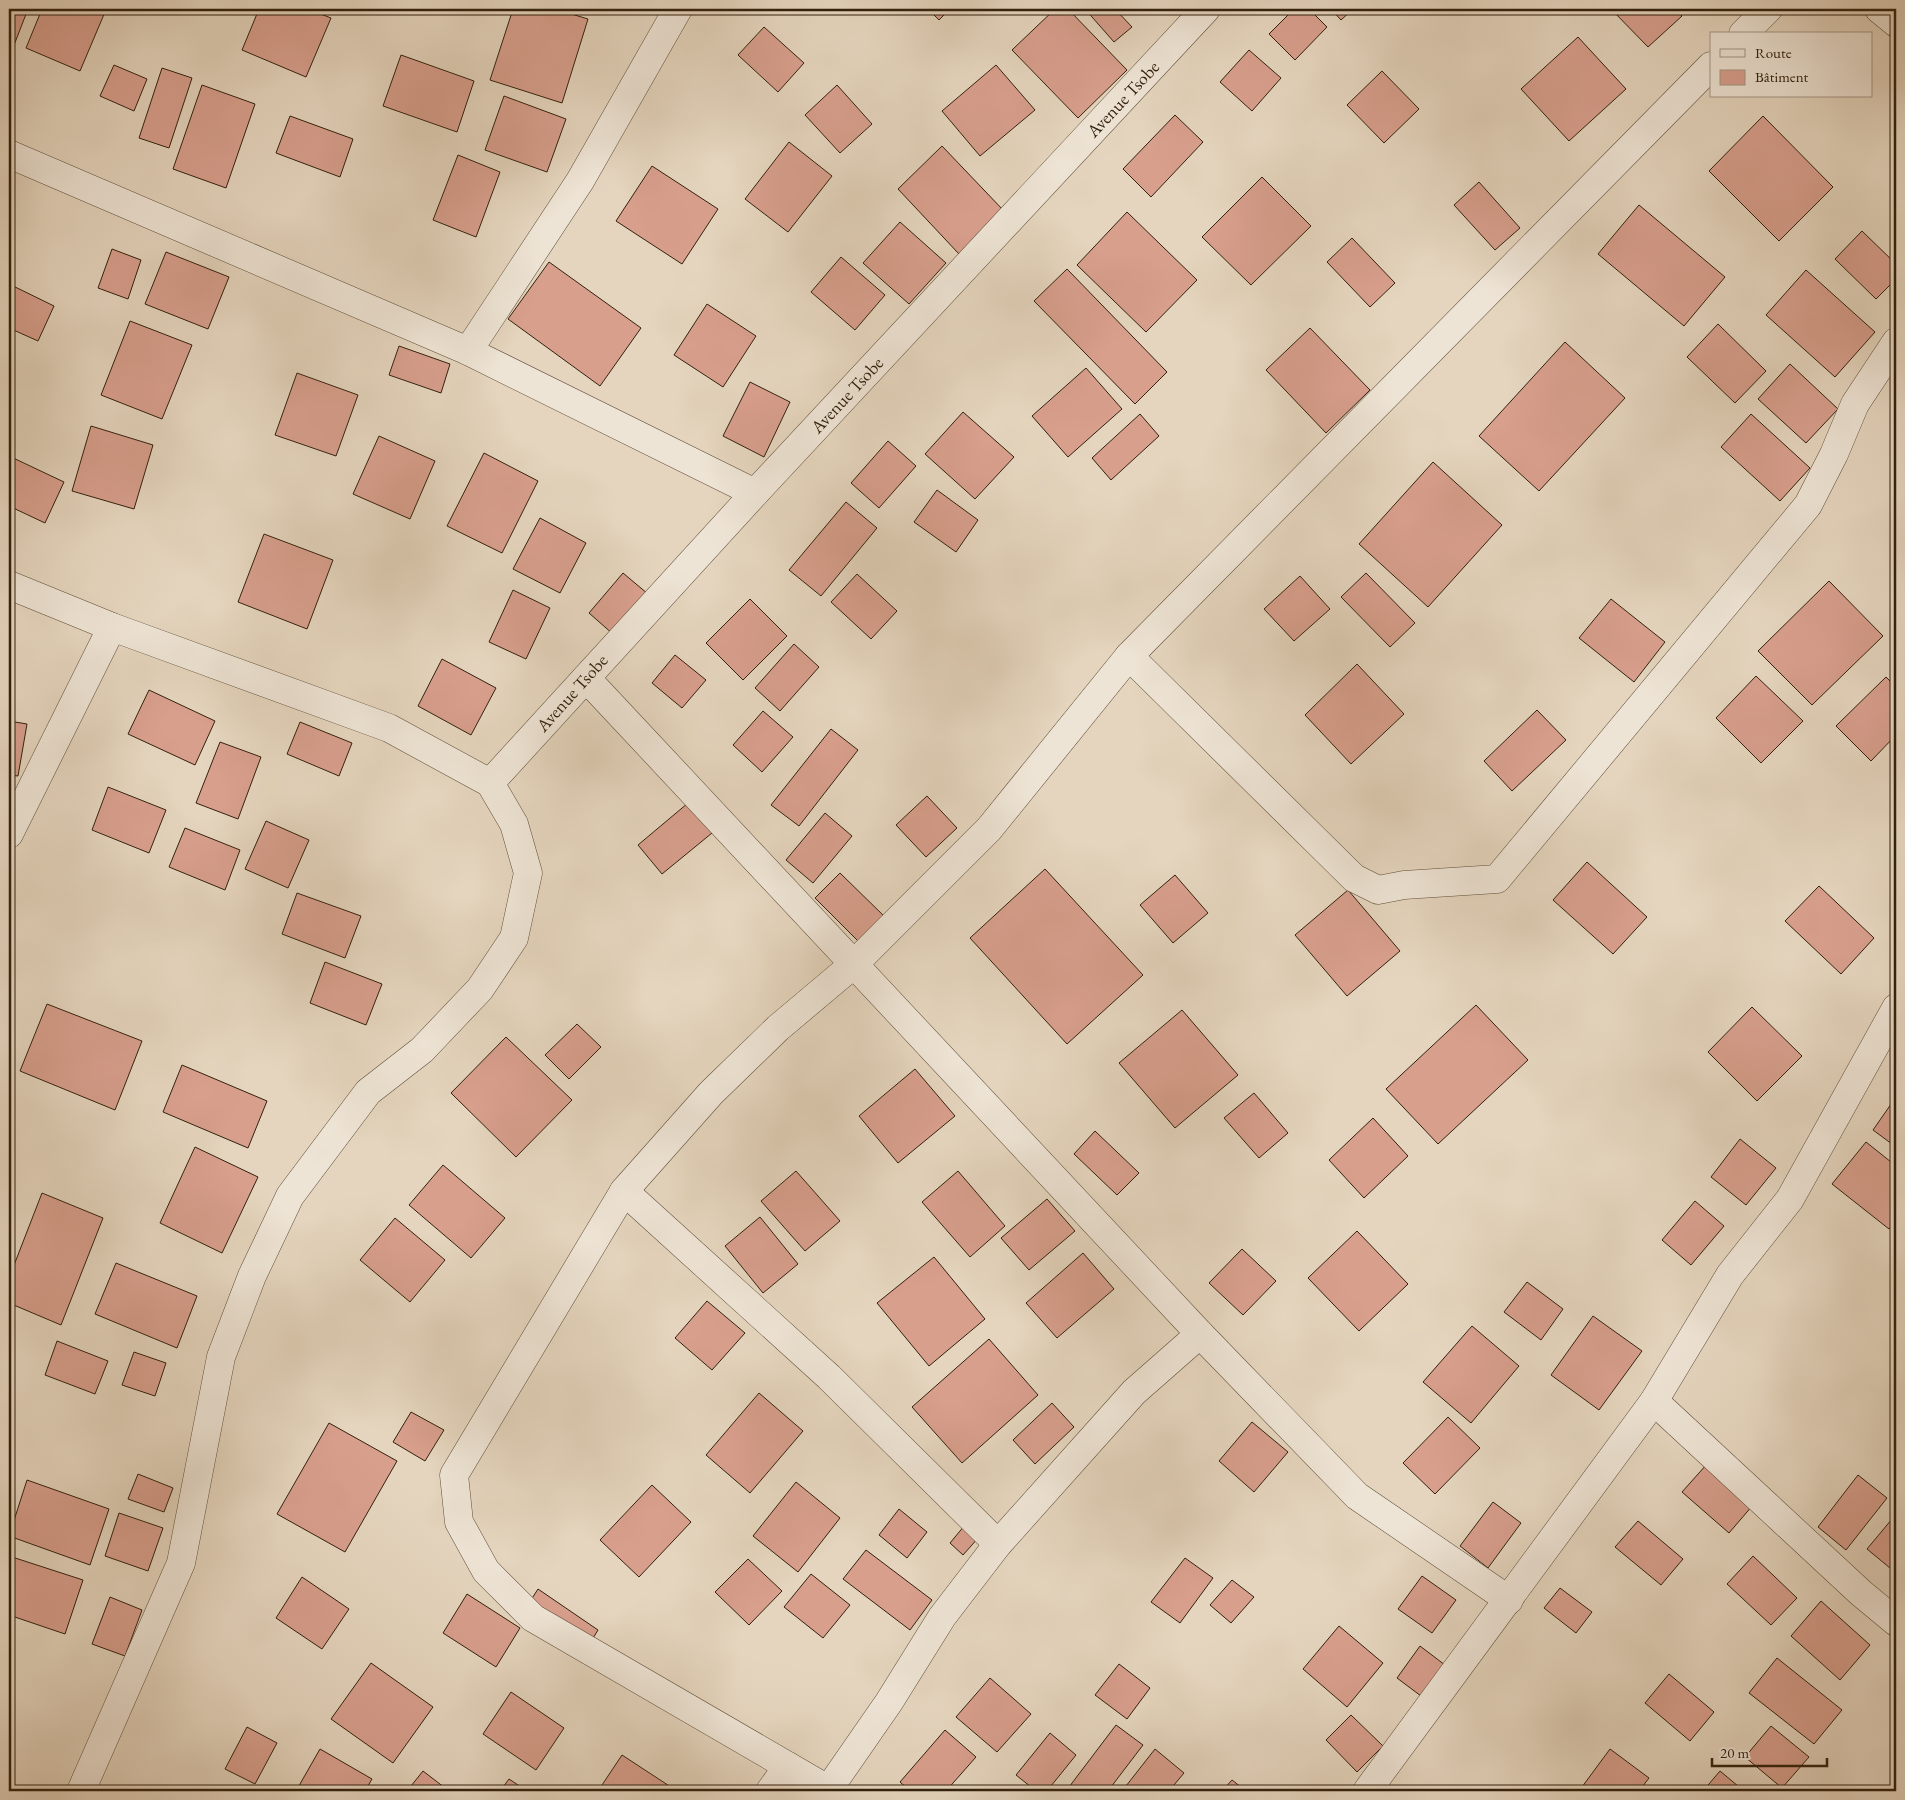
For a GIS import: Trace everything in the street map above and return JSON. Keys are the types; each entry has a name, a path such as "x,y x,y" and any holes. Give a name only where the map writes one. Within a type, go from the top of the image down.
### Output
{"street":[{"path":"468,350 580,181 678,9"},
{"name":"Avenue Tsobe","path":"490,783 755,493 1206,9"},
{"path":"1745,32 1768,9"},
{"path":"1879,9 1896,23"},
{"path":"1200,1334 1134,1392 998,1544 942,1617 889,1702 829,1790 534,1618 486,1571 459,1522 454,1475 624,1191 711,1093 778,1028 854,964 990,829 1129,656 1710,67"},
{"path":"9,154 468,350 755,493"},
{"path":"1129,656 1354,878 1378,890 1404,885 1497,879 1808,505 1834,454 1855,404 1896,342"},
{"path":"9,585 112,626 389,728 490,783 514,824 528,872 514,938 480,990 422,1050 368,1092 290,1196 252,1276 221,1357 181,1563 94,1766 81,1791"},
{"path":"9,834 112,626"},
{"path":"586,678 1200,1334 1357,1496 1509,1600"},
{"path":"1367,1791 1654,1401 1730,1275 1790,1199 1896,1008"},
{"path":"624,1191 829,1377 998,1544"},
{"path":"1654,1401 1861,1593 1896,1622"},
{"path":"770,1791 788,1766"}],"building":[{"path":"9,9 28,9 9,58"},
{"path":"42,9 98,9 105,12 80,71 26,48"},
{"path":"259,9 308,9 331,18 306,77 242,50"},
{"path":"513,9 555,9 588,19 562,103 490,80"},
{"path":"928,9 950,9 939,20"},
{"path":"1055,9 1068,9 1127,70 1078,118 1012,50"},
{"path":"1085,9 1115,9 1132,27 1114,42"},
{"path":"1294,9 1309,9 1327,27 1295,60 1269,34"},
{"path":"1331,9 1353,9 1341,20"},
{"path":"1611,9 1675,9 1682,16 1648,47"},
{"path":"764,27 804,63 778,92 738,55"},
{"path":"1578,37 1626,89 1569,141 1521,89"},
{"path":"1249,50 1281,78 1252,111 1220,82"},
{"path":"401,55 474,81 457,132 383,106"},
{"path":"114,65 147,79 134,111 100,96"},
{"path":"996,65 1035,110 980,156 942,111"},
{"path":"162,68 192,78 169,148 139,138"},
{"path":"1382,71 1419,109 1384,143 1347,105"},
{"path":"202,85 255,104 226,188 173,169"},
{"path":"837,85 872,124 840,153 805,115"},
{"path":"504,96 566,119 547,172 485,150"},
{"path":"1175,115 1203,142 1151,197 1123,169"},
{"path":"290,116 353,139 340,177 276,153"},
{"path":"1763,116 1833,187 1779,241 1709,171"},
{"path":"789,142 832,176 788,232 745,199"},
{"path":"942,146 1004,211 959,254 898,189"},
{"path":"458,155 500,172 476,237 433,220"},
{"path":"652,166 718,209 682,264 616,221"},
{"path":"1262,177 1311,226 1251,285 1202,237"},
{"path":"1479,182 1520,228 1495,250 1454,205"},
{"path":"1639,205 1725,277 1684,326 1598,254"},
{"path":"1127,212 1197,280 1146,332 1077,265"},
{"path":"900,222 946,263 909,304 863,263"},
{"path":"1862,231 1896,264 1896,279 1876,299 1835,259"},
{"path":"1352,238 1395,283 1370,307 1327,262"},
{"path":"112,249 141,260 128,299 98,288"},
{"path":"166,252 229,277 208,329 145,304"},
{"path":"841,257 885,295 855,330 811,292"},
{"path":"549,262 641,328 600,386 508,319"},
{"path":"1067,269 1167,372 1135,404 1034,301"},
{"path":"1806,270 1875,332 1835,377 1766,315"},
{"path":"9,284 54,306 38,341 9,328"},
{"path":"707,304 756,336 723,387 674,355"},
{"path":"130,321 192,345 162,419 101,395"},
{"path":"1718,324 1766,371 1735,403 1687,357"},
{"path":"1310,328 1370,390 1326,433 1266,370"},
{"path":"1565,342 1625,398 1539,491 1479,436"},
{"path":"399,346 450,364 441,393 389,375"},
{"path":"1790,364 1838,409 1806,443 1758,399"},
{"path":"1086,368 1122,409 1068,457 1032,416"},
{"path":"297,373 358,395 336,456 275,435"},
{"path":"750,382 790,402 764,457 723,436"},
{"path":"963,412 1014,457 975,499 925,454"},
{"path":"1140,414 1159,436 1111,480 1092,458"},
{"path":"1751,414 1810,468 1780,501 1721,447"},
{"path":"91,426 153,445 134,509 72,491"},
{"path":"379,436 435,461 410,519 353,494"},
{"path":"888,441 916,466 879,508 851,483"},
{"path":"484,453 538,481 502,553 447,526"},
{"path":"9,456 64,482 45,523 9,506"},
{"path":"1433,462 1502,525 1428,607 1359,544"},
{"path":"937,490 978,520 956,552 914,522"},
{"path":"846,502 877,528 821,596 789,570"},
{"path":"540,518 586,543 560,593 513,569"},
{"path":"264,534 333,560 307,629 238,602"},
{"path":"623,573 648,594 614,635 589,613"},
{"path":"1366,573 1415,623 1390,647 1341,597"},
{"path":"857,574 897,611 871,639 831,602"},
{"path":"1300,576 1330,609 1294,641 1264,609"},
{"path":"1829,581 1883,636 1812,705 1758,651"},
{"path":"513,590 550,608 526,659 489,642"},
{"path":"750,599 787,636 743,680 706,643"},
{"path":"1611,599 1665,642 1634,682 1579,638"},
{"path":"794,644 819,667 780,711 755,688"},
{"path":"675,655 706,680 682,708 652,683"},
{"path":"442,659 496,688 471,735 418,706"},
{"path":"1357,664 1404,714 1351,764 1305,715"},
{"path":"1756,676 1803,721 1761,763 1716,718"},
{"path":"1886,677 1896,687 1896,735 1871,761 1836,726"},
{"path":"149,690 215,721 195,765 128,734"},
{"path":"1537,710 1566,740 1512,791 1484,761"},
{"path":"763,711 793,737 762,772 733,745"},
{"path":"9,721 27,724 18,776 9,775"},
{"path":"300,722 352,743 339,776 287,754"},
{"path":"831,729 858,750 799,826 771,805"},
{"path":"220,742 261,757 238,819 196,803"},
{"path":"108,787 166,810 149,853 92,830"},
{"path":"927,796 957,828 926,857 896,825"},
{"path":"688,803 712,833 662,874 638,845"},
{"path":"825,813 852,836 813,883 786,860"},
{"path":"266,821 309,840 288,888 245,869"},
{"path":"185,828 240,850 225,890 169,867"},
{"path":"1587,862 1647,917 1613,954 1553,900"},
{"path":"1045,869 1143,975 1067,1044 970,938"},
{"path":"840,873 885,917 860,943 815,898"},
{"path":"1175,875 1208,913 1173,943 1140,905"},
{"path":"1819,886 1874,938 1841,974 1785,921"},
{"path":"1348,890 1400,951 1347,996 1295,935"},
{"path":"297,893 361,916 345,958 282,934"},
{"path":"325,962 382,984 366,1025 310,1003"},
{"path":"47,1004 142,1041 115,1110 20,1071"},
{"path":"1476,1005 1528,1060 1438,1144 1386,1089"},
{"path":"1752,1007 1802,1056 1757,1101 1708,1052"},
{"path":"1182,1010 1238,1075 1175,1128 1119,1063"},
{"path":"577,1024 601,1047 569,1079 545,1055"},
{"path":"506,1037 572,1100 516,1157 451,1093"},
{"path":"182,1065 267,1101 248,1148 163,1112"},
{"path":"915,1069 955,1116 898,1163 859,1116"},
{"path":"1254,1093 1288,1133 1259,1158 1224,1118"},
{"path":"1896,1097 1896,1147 1873,1130"},
{"path":"1373,1118 1408,1156 1364,1198 1329,1160"},
{"path":"1095,1131 1139,1173 1117,1195 1074,1154"},
{"path":"1740,1139 1776,1168 1746,1205 1711,1177"},
{"path":"1866,1142 1896,1166 1896,1220 1889,1229 1832,1184"},
{"path":"195,1147 258,1177 222,1253 160,1223"},
{"path":"443,1165 505,1218 471,1258 409,1205"},
{"path":"796,1171 840,1221 805,1251 761,1201"},
{"path":"958,1171 1005,1226 970,1257 922,1202"},
{"path":"42,1193 103,1218 61,1325 9,1303 9,1278"},
{"path":"1047,1199 1075,1231 1029,1270 1001,1238"},
{"path":"1695,1201 1724,1226 1691,1265 1662,1240"},
{"path":"760,1217 798,1264 763,1293 725,1246"},
{"path":"395,1218 445,1260 410,1302 360,1260"},
{"path":"1357,1231 1408,1284 1359,1331 1308,1278"},
{"path":"1242,1249 1276,1281 1243,1315 1209,1283"},
{"path":"1083,1253 1114,1289 1057,1338 1026,1303"},
{"path":"934,1257 985,1319 929,1366 877,1303"},
{"path":"116,1263 197,1296 177,1348 95,1314"},
{"path":"1527,1282 1563,1309 1541,1340 1504,1312"},
{"path":"707,1301 745,1333 712,1370 675,1338"},
{"path":"1593,1316 1642,1351 1599,1410 1551,1375"},
{"path":"1472,1326 1519,1366 1471,1423 1423,1382"},
{"path":"989,1339 1038,1395 962,1463 912,1407"},
{"path":"57,1341 108,1361 95,1394 45,1375"},
{"path":"134,1352 166,1363 155,1396 122,1385"},
{"path":"759,1393 803,1431 750,1493 706,1455"},
{"path":"1052,1403 1074,1427 1035,1464 1013,1440"},
{"path":"411,1412 444,1430 425,1461 393,1442"},
{"path":"1448,1417 1480,1448 1435,1494 1403,1463"},
{"path":"1252,1422 1288,1452 1254,1492 1219,1461"},
{"path":"329,1423 397,1461 345,1552 277,1514"},
{"path":"1707,1464 1753,1505 1729,1533 1682,1492"},
{"path":"138,1474 173,1488 164,1512 128,1499"},
{"path":"1858,1475 1887,1498 1846,1550 1818,1527"},
{"path":"27,1480 109,1509 90,1565 9,1536"},
{"path":"796,1482 840,1518 798,1572 753,1536"},
{"path":"652,1485 691,1522 639,1577 600,1540"},
{"path":"1493,1502 1521,1523 1488,1568 1460,1546"},
{"path":"899,1509 927,1532 907,1558 879,1535"},
{"path":"119,1513 163,1528 148,1571 105,1556"},
{"path":"1892,1519 1896,1522 1896,1573 1867,1549"},
{"path":"1638,1521 1683,1559 1661,1585 1615,1547"},
{"path":"965,1525 979,1537 963,1555 950,1543"},
{"path":"866,1550 932,1600 910,1630 843,1579"},
{"path":"9,1556 83,1580 65,1634 9,1615"},
{"path":"1753,1556 1797,1598 1771,1625 1727,1584"},
{"path":"1185,1558 1213,1578 1180,1623 1151,1602"},
{"path":"748,1559 782,1591 749,1625 715,1592"},
{"path":"811,1574 850,1605 823,1638 784,1607"},
{"path":"1422,1576 1456,1600 1432,1633 1398,1609"},
{"path":"302,1577 349,1609 322,1649 276,1618"},
{"path":"1232,1580 1254,1597 1231,1623 1210,1605"},
{"path":"1560,1588 1592,1612 1576,1633 1544,1608"},
{"path":"538,1589 598,1630 590,1643 529,1603"},
{"path":"467,1594 520,1628 496,1667 443,1633"},
{"path":"110,1597 142,1610 125,1656 92,1644"},
{"path":"1821,1601 1870,1645 1840,1680 1791,1636"},
{"path":"1339,1626 1383,1663 1347,1707 1303,1669"},
{"path":"1420,1646 1445,1665 1421,1696 1397,1678"},
{"path":"1777,1658 1842,1710 1814,1744 1749,1693"},
{"path":"371,1663 433,1707 393,1763 331,1719"},
{"path":"1119,1664 1150,1688 1127,1719 1095,1695"},
{"path":"1669,1674 1714,1712 1690,1741 1645,1703"},
{"path":"990,1678 1031,1714 997,1752 956,1717"},
{"path":"511,1692 564,1728 536,1770 483,1734"},
{"path":"1351,1715 1383,1746 1357,1772 1326,1740"},
{"path":"1116,1725 1143,1745 1108,1791 1066,1791"},
{"path":"1771,1726 1809,1757 1782,1788 1745,1757"},
{"path":"247,1727 277,1743 255,1784 225,1769"},
{"path":"945,1730 976,1757 946,1791 910,1791 900,1782"},
{"path":"1050,1733 1076,1755 1047,1791 1036,1791 1016,1775"},
{"path":"320,1749 372,1779 365,1791 296,1791"},
{"path":"1155,1749 1184,1773 1169,1791 1132,1791 1126,1786"},
{"path":"1610,1749 1649,1778 1639,1791 1579,1791"},
{"path":"622,1755 677,1791 598,1791"},
{"path":"423,1771 449,1791 407,1791"},
{"path":"1720,1771 1744,1791 1703,1791"},
{"path":"509,1779 527,1791 500,1791"},
{"path":"1232,1780 1246,1791 1222,1791"}]}
